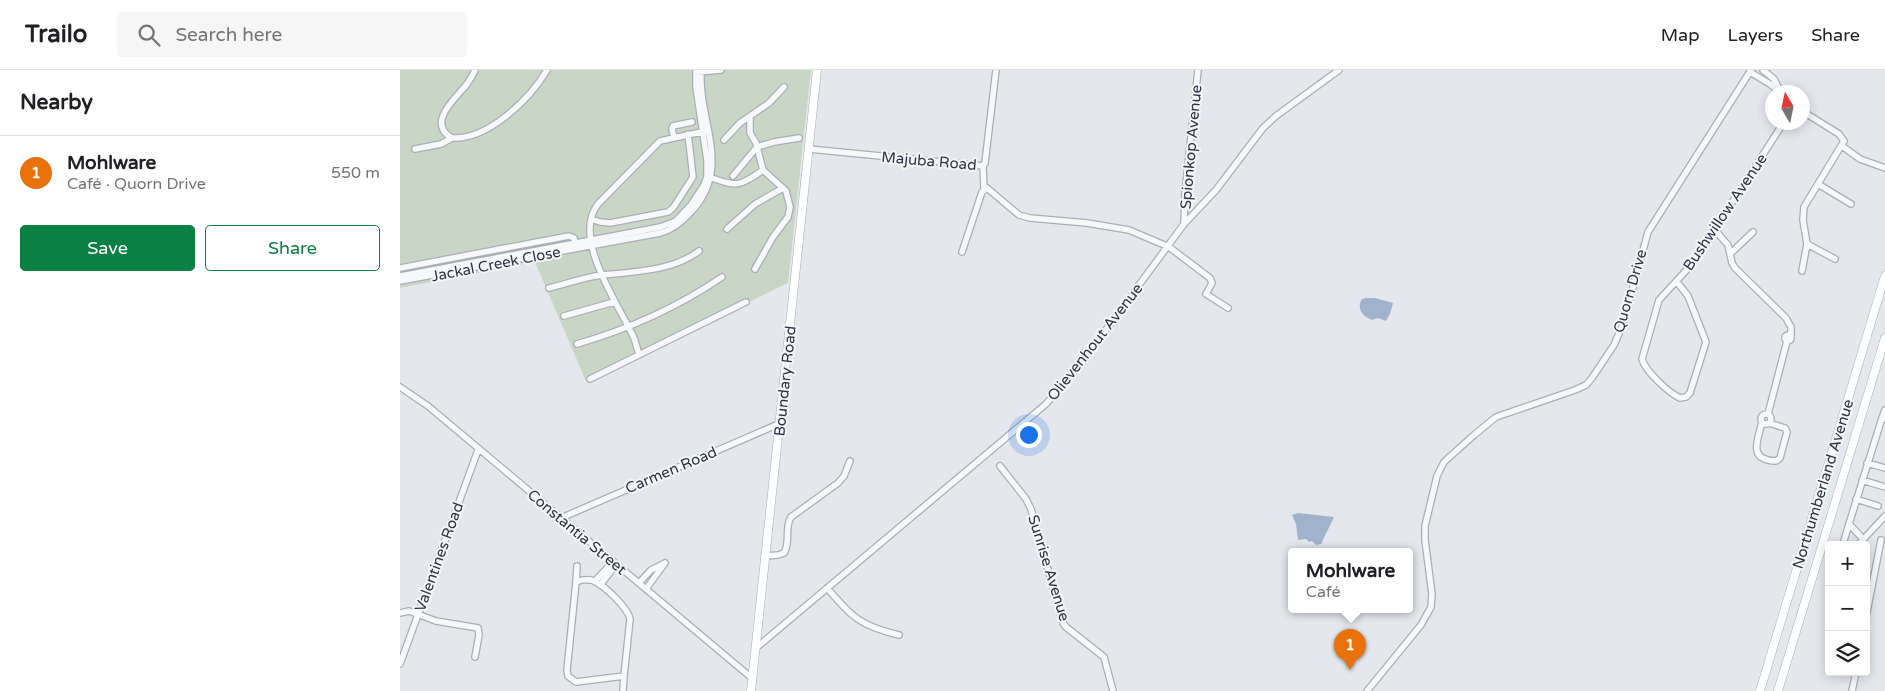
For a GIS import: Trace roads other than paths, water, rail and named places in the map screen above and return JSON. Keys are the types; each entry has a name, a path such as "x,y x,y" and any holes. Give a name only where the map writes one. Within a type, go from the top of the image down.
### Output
{"main road":[{"name":"Boundary Road","path":"751,691 781,423 817,70"},
{"name":"Northumberland Avenue","path":"1760,691 1885,276"},
{"name":"Northumberland Avenue","path":"1778,691 1885,338"}],"street":[{"path":"452,138 442,128 444,113 451,101 470,80 475,70"},
{"path":"415,149 441,144 452,138 462,138 477,132 510,113 528,95 547,70"},
{"path":"592,243 672,223 692,205 709,178 712,156 705,131 698,71 721,70"},
{"name":"Majuba Road","path":"809,149 984,166 996,70"},
{"name":"Spionkop Avenue","path":"1184,224 1184,194 1198,70"},
{"name":"Olievenhout Avenue","path":"756,648 1046,404 1083,361 1169,247 1184,224 1216,190 1269,122 1339,70"},
{"path":"1763,70 1774,79 1777,85"},
{"path":"1750,71 1770,85"},
{"name":"Quorn Drive","path":"1367,691 1421,625 1431,607 1432,594 1425,526 1437,476 1444,462 1496,417 1575,390 1592,378 1608,356 1621,329 1648,232 1750,71"},
{"path":"724,140 740,123 769,104 784,87"},
{"path":"1802,271 1807,244 1802,220 1804,207 1844,142 1842,136 1810,116"},
{"path":"750,118 750,133 763,170 784,188 790,203 788,217 773,237 755,269"},
{"path":"674,137 673,126 692,122"},
{"name":"Bushwillow Avenue","path":"1677,282 1688,296 1706,342 1690,393 1686,397 1680,398 1672,394 1647,369 1642,359 1658,303 1693,263 1779,130"},
{"path":"639,355 634,338 614,302 596,263 592,243 591,219 593,211 655,145 666,138 705,131"},
{"path":"591,219 610,223 662,214 671,209 693,177 688,134"},
{"path":"733,176 756,148 774,142 799,138"},
{"path":"1842,146 1860,159 1885,168"},
{"path":"962,252 984,189 984,166"},
{"path":"709,178 737,185 763,170"},
{"path":"1818,184 1851,204"},
{"path":"727,229 756,204 784,188"},
{"path":"984,189 989,189 1019,214 1030,218 1122,228 1169,247 1211,280 1212,285 1206,294 1228,308"},
{"path":"1715,230 1728,245 1732,263 1788,321 1791,327 1768,414 1771,419 1769,423"},
{"path":"1731,253 1753,232"},
{"path":"400,268 569,236 574,238 576,243"},
{"name":"Jackal Creek Close","path":"400,276 576,243 592,243"},
{"name":"Jackal Creek Close","path":"400,282 592,243"},
{"path":"1807,244 1834,259"},
{"path":"549,288 601,275 618,274 671,264 690,258 699,251"},
{"path":"577,344 612,334 628,327 685,300 722,277"},
{"path":"564,316 614,302"},
{"path":"590,379 746,302"},
{"name":"Constantia Street","path":"400,387 428,406 478,450 615,563 641,580 753,679"},
{"path":"1844,541 1867,464 1884,419 1885,410"},
{"path":"1762,422 1782,427 1787,432 1780,458 1776,462 1764,459 1756,451 1762,416 1768,414"},
{"name":"Carmen Road","path":"561,518 781,423"},
{"name":"Valentines Road","path":"400,664 478,450"},
{"path":"766,556 784,553 787,544 788,522 791,517 838,483 844,476 850,461"},
{"path":"1867,464 1885,468"},
{"name":"Sunrise Avenue","path":"1000,466 1026,499 1031,509 1063,623 1104,657 1113,691"},
{"path":"1862,480 1885,487"},
{"path":"1856,499 1878,506"},
{"path":"1849,524 1863,539 1885,516"},
{"path":"1870,596 1881,540"},
{"path":"597,583 615,563"},
{"path":"641,580 651,570 665,563 648,586"},
{"path":"577,566 568,676 576,682 624,676"},
{"path":"576,582 588,580 597,583 624,606 629,615 630,624 623,691"},
{"path":"827,588 850,615 878,630 899,634"},
{"path":"400,613 409,612 444,622 478,628 479,635 475,657"},
{"path":"1852,691 1855,676"}],"water":[{"path":"1375,298 1393,303 1386,321 1378,318 1372,320 1363,314 1360,309 1360,303 1362,299"},
{"path":"1298,513 1334,517 1321,544 1316,545 1306,539 1298,540 1296,524 1292,515"}],"place":[{"name":"Mohlware","path":"1350,670"}]}
